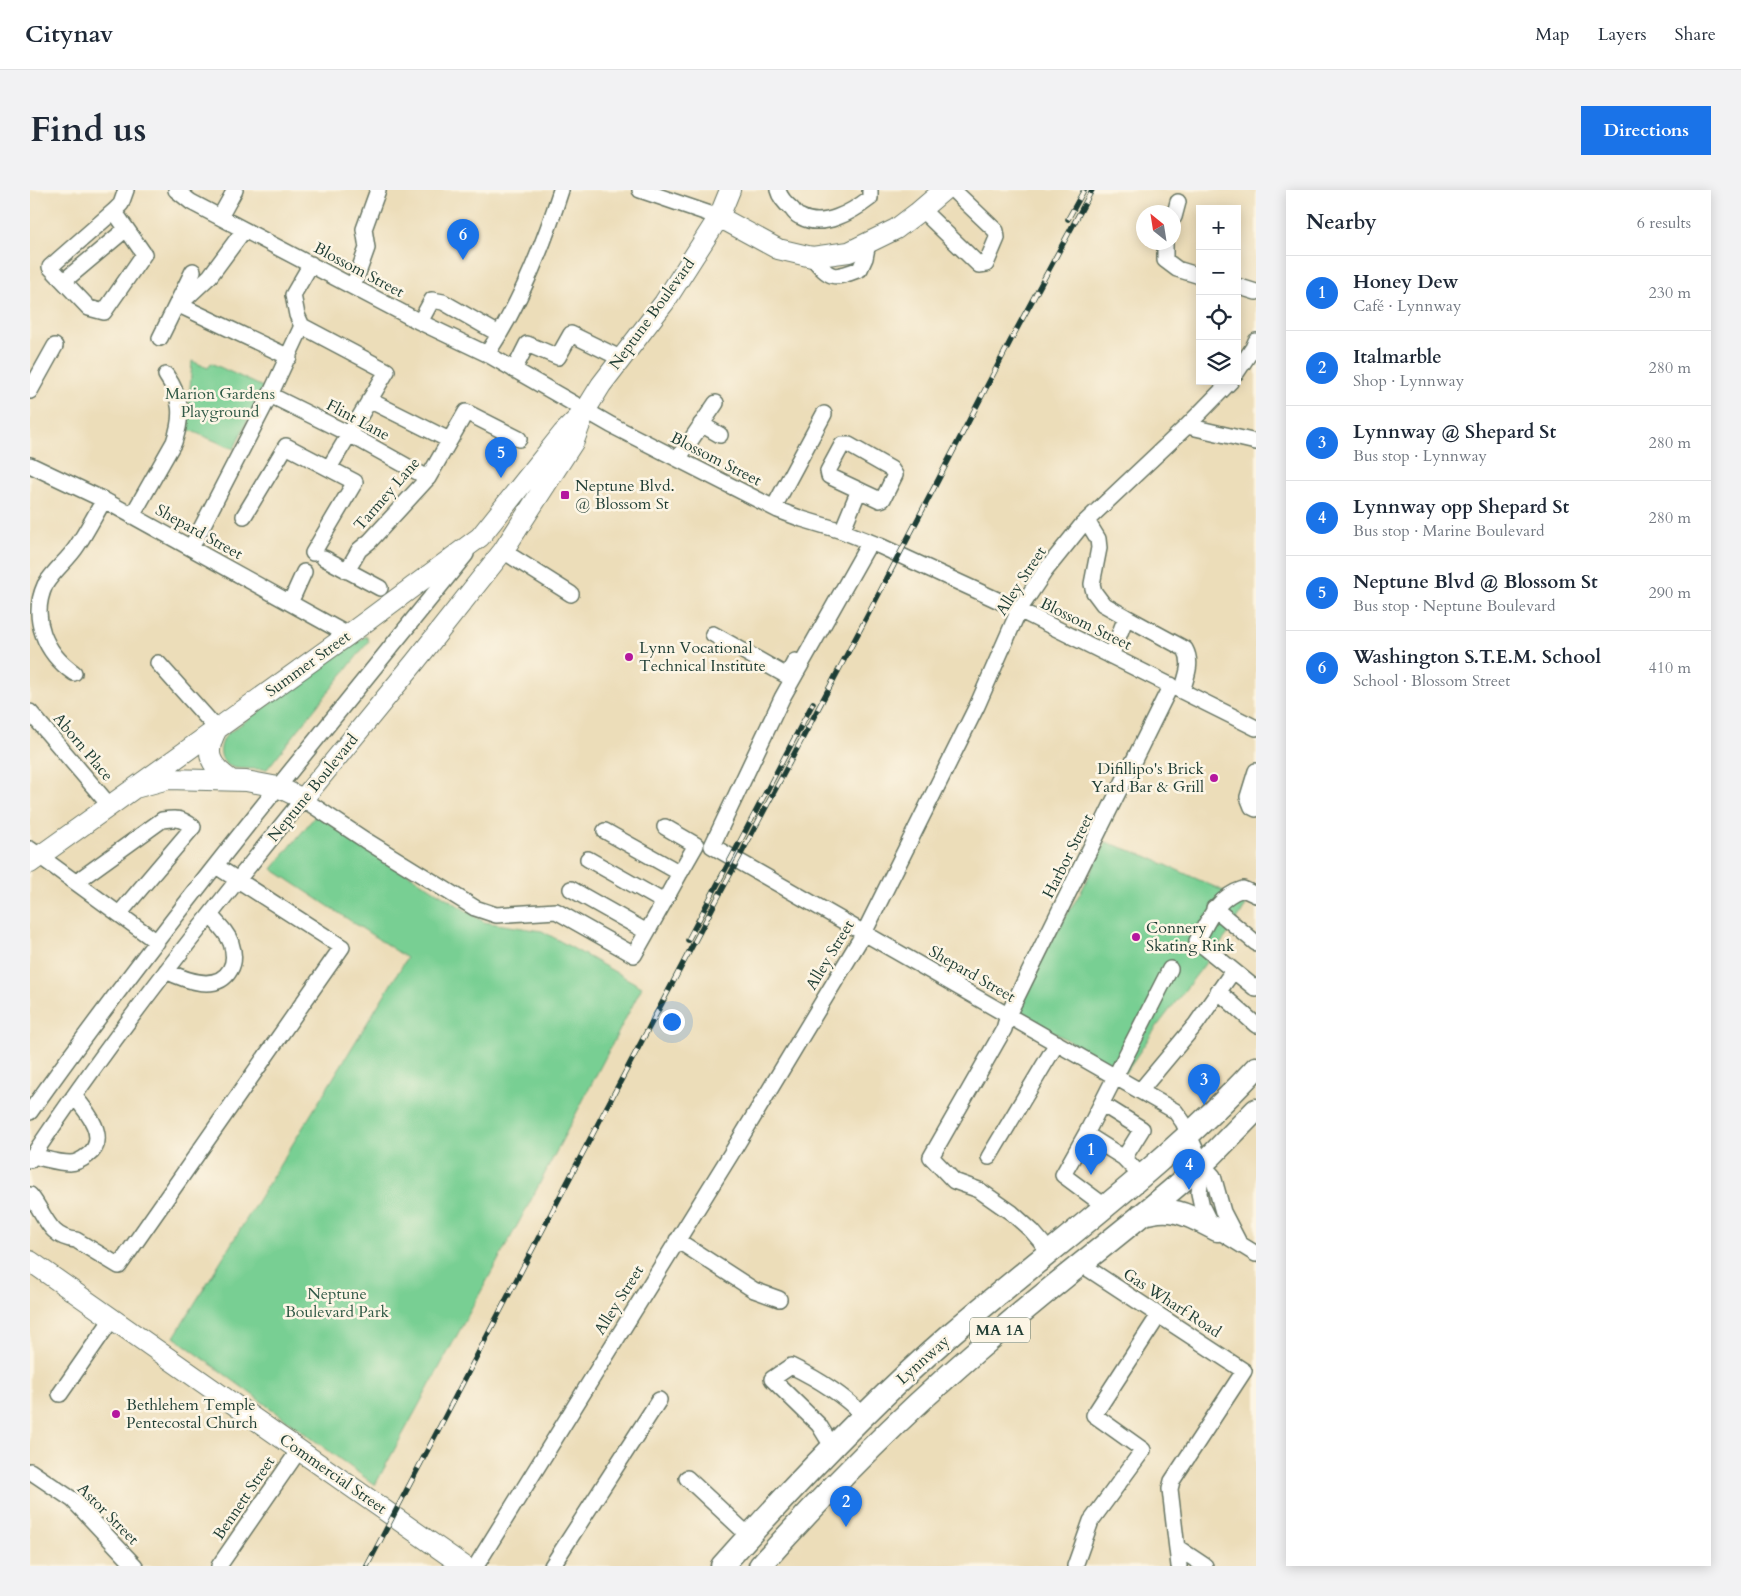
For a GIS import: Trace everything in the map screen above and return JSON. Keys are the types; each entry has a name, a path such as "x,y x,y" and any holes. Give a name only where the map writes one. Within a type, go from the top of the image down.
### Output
{"highway":[{"name":"Lynnway","path":"722,1566 832,1446 863,1415 951,1334 1142,1177 1190,1135 1256,1068"},
{"name":"Lynnway","path":"760,1566 823,1496 892,1427 981,1346 1202,1164 1256,1110"},
{"path":"1140,1216 1163,1210 1179,1212 1217,1230"}],"main road":[{"name":"Neptune Boulevard","path":"303,799 503,551 574,442 585,411 601,385 664,303 719,217 730,190"},
{"path":"719,217 778,249 812,257 849,252 896,229 922,210 944,190"},
{"name":"Neptune Boulevard","path":"480,537 563,433 585,411"},
{"name":"Summer Street","path":"33,856 110,806 348,635 480,537"},
{"path":"217,729 211,740 210,756 213,764 231,780"},
{"name":"Summer Street","path":"135,788 168,779 231,780 278,787 303,799"},
{"name":"Commercial Street","path":"30,1261 464,1566"}],"street":[{"path":"114,211 144,254 104,312 89,308 50,267 121,204 126,190"},
{"name":"Blossom Street","path":"176,190 191,202 420,322 487,354 585,411 774,508 867,541 1020,610 1256,728"},
{"path":"220,217 235,190"},
{"path":"353,287 367,248 364,229 378,190"},
{"path":"487,354 512,313 534,266 561,190"},
{"path":"778,190 786,204 800,217 815,222 830,220 862,205 870,198 870,190"},
{"path":"922,210 979,265 986,264 997,238 996,231 953,190"},
{"path":"649,192 719,217"},
{"path":"64,281 126,229"},
{"path":"178,304 210,276 244,230"},
{"path":"1165,250 1165,260 1177,269 1196,275"},
{"path":"311,264 293,295 297,315 302,326 387,371 329,468"},
{"path":"160,338 193,271"},
{"path":"1241,287 1256,292"},
{"path":"420,322 432,300 443,302 500,334"},
{"path":"178,304 288,357"},
{"path":"191,548 270,395 302,326"},
{"path":"514,370 527,344 558,358 571,334 622,359"},
{"path":"1241,366 1256,342"},
{"path":"30,390 55,346"},
{"path":"132,516 174,442 178,430 179,400 174,387 166,375"},
{"name":"Alley Street","path":"476,1566 731,1154 864,933 977,706 1020,610 1045,571 1087,521 1227,385"},
{"name":"Flint Lane","path":"270,395 349,434 428,478"},
{"path":"369,400 449,440"},
{"path":"678,459 716,403"},
{"name":"Tarmey Lane","path":"346,571 359,550 370,541 428,478 466,412 519,439"},
{"path":"774,508 824,414"},
{"path":"701,424 720,435"},
{"path":"1187,426 1256,442"},
{"path":"244,516 286,446 329,468 355,482 318,555 380,588"},
{"name":"Shepard Street","path":"30,465 104,500 348,635"},
{"path":"842,531 859,490"},
{"path":"74,673 58,661 46,646 40,634 37,607 46,584 77,547 104,500"},
{"name":"Harbor Street","path":"1050,1252 1032,1231 1012,1213 979,1190 954,1182 931,1157 1004,1029 1008,1015 1190,664 1184,649 1103,604 1094,592 1092,584 1099,548 1098,539 1087,521"},
{"name":"Neptune Boulevard","path":"30,1112 90,1028 216,866 480,537"},
{"path":"713,634 786,676 867,541"},
{"name":"Shepard Street","path":"867,541 782,698 712,846 1177,1113 1190,1135"},
{"path":"503,551 571,594"},
{"path":"290,603 304,572"},
{"path":"1111,656 1126,617"},
{"path":"158,664 217,729"},
{"name":"Aborn Place","path":"30,712 110,806"},
{"path":"1256,771 1248,797 1252,807 1256,809"},
{"path":"303,799 475,908 496,915 556,911 634,955 696,845 665,827"},
{"name":"Neptune Boulevard","path":"31,1158 166,971 303,799"},
{"path":"76,882 162,820 184,820 194,827 119,914"},
{"path":"605,831 680,874"},
{"path":"33,856 76,882 157,942"},
{"path":"588,860 664,902"},
{"path":"30,1195 51,1229 68,1239 76,1240 119,1266 342,948 216,866"},
{"path":"570,889 647,932"},
{"path":"1256,895 1242,889 1233,892 1214,908 1197,941 1256,989"},
{"path":"1214,908 1256,943"},
{"path":"166,971 186,980 208,982 221,980 227,974 233,964 234,953 225,931 210,915"},
{"path":"1106,1206 1063,1175 1102,1104 1170,969"},
{"path":"1140,1091 1196,1024 1233,971"},
{"path":"1218,991 1256,1025"},
{"path":"989,1157 1057,1043"},
{"path":"31,1158 72,1163 83,1159 92,1152 96,1145 96,1129 90,1115 74,1096"},
{"path":"1102,1104 1142,1129 1124,1158"},
{"path":"1086,1134 1124,1158 1142,1177"},
{"path":"1190,1135 1202,1164 1213,1176 1223,1212 1238,1241"},
{"path":"1202,1164 1199,1189 1200,1202 1208,1220 1217,1230 1238,1241 1256,1254"},
{"path":"677,1240 754,1290 779,1299"},
{"name":"Gas Wharf Road","path":"1081,1264 1244,1371 1172,1481 1170,1489 1178,1548"},
{"path":"1075,1566 1091,1521 1143,1450 1094,1415 1159,1316"},
{"path":"60,1394 112,1319"},
{"path":"832,1446 819,1425 772,1379 791,1366 812,1376 846,1398 863,1415"},
{"path":"552,1566 659,1400"},
{"name":"Bennett Street","path":"219,1566 298,1450"},
{"name":"Astor Street","path":"30,1472 73,1500 135,1566"},
{"path":"687,1478 749,1536"},
{"path":"1178,1548 1179,1566"},
{"path":"1178,1548 1205,1566"}],"green space":[{"name":"Marion Gardens Playground","path":"192,361 208,368 211,363 263,387 234,449 187,429"},
{"path":"366,636 369,641 267,769 235,768 225,763 222,758 221,749 227,734"},
{"name":"Neptune Boulevard Park","path":"316,815 484,922 542,931 642,987 530,1202 375,1485 174,1337 407,958 272,869"},
{"path":"1106,842 1146,856 1248,902 1231,930 1158,1025 1125,1073 1011,1008 1082,890"}],"railway":[{"path":"1068,219 1084,190"},
{"path":"367,1566 1013,336 1092,190"},
{"path":"688,940 813,703"}],"place":[{"name":"Washington S.T.E.M. School","path":"463,260"},
{"name":"Neptune Blvd @ Blossom St","path":"501,478"},
{"name":"Neptune Blvd. @ Blossom St","path":"565,495"},
{"name":"Lynn Vocational Technical Institute","path":"629,657"},
{"name":"Difillipo's Brick Yard Bar & Grill","path":"1214,778"},
{"name":"Connery Skating Rink","path":"1136,937"},
{"name":"Lynnway @ Shepard St","path":"1204,1105"},
{"name":"Honey Dew","path":"1091,1175"},
{"name":"Lynnway opp Shepard St","path":"1189,1190"},
{"name":"Bethlehem Temple Pentecostal Church","path":"116,1414"},
{"name":"Italmarble","path":"846,1527"}]}
